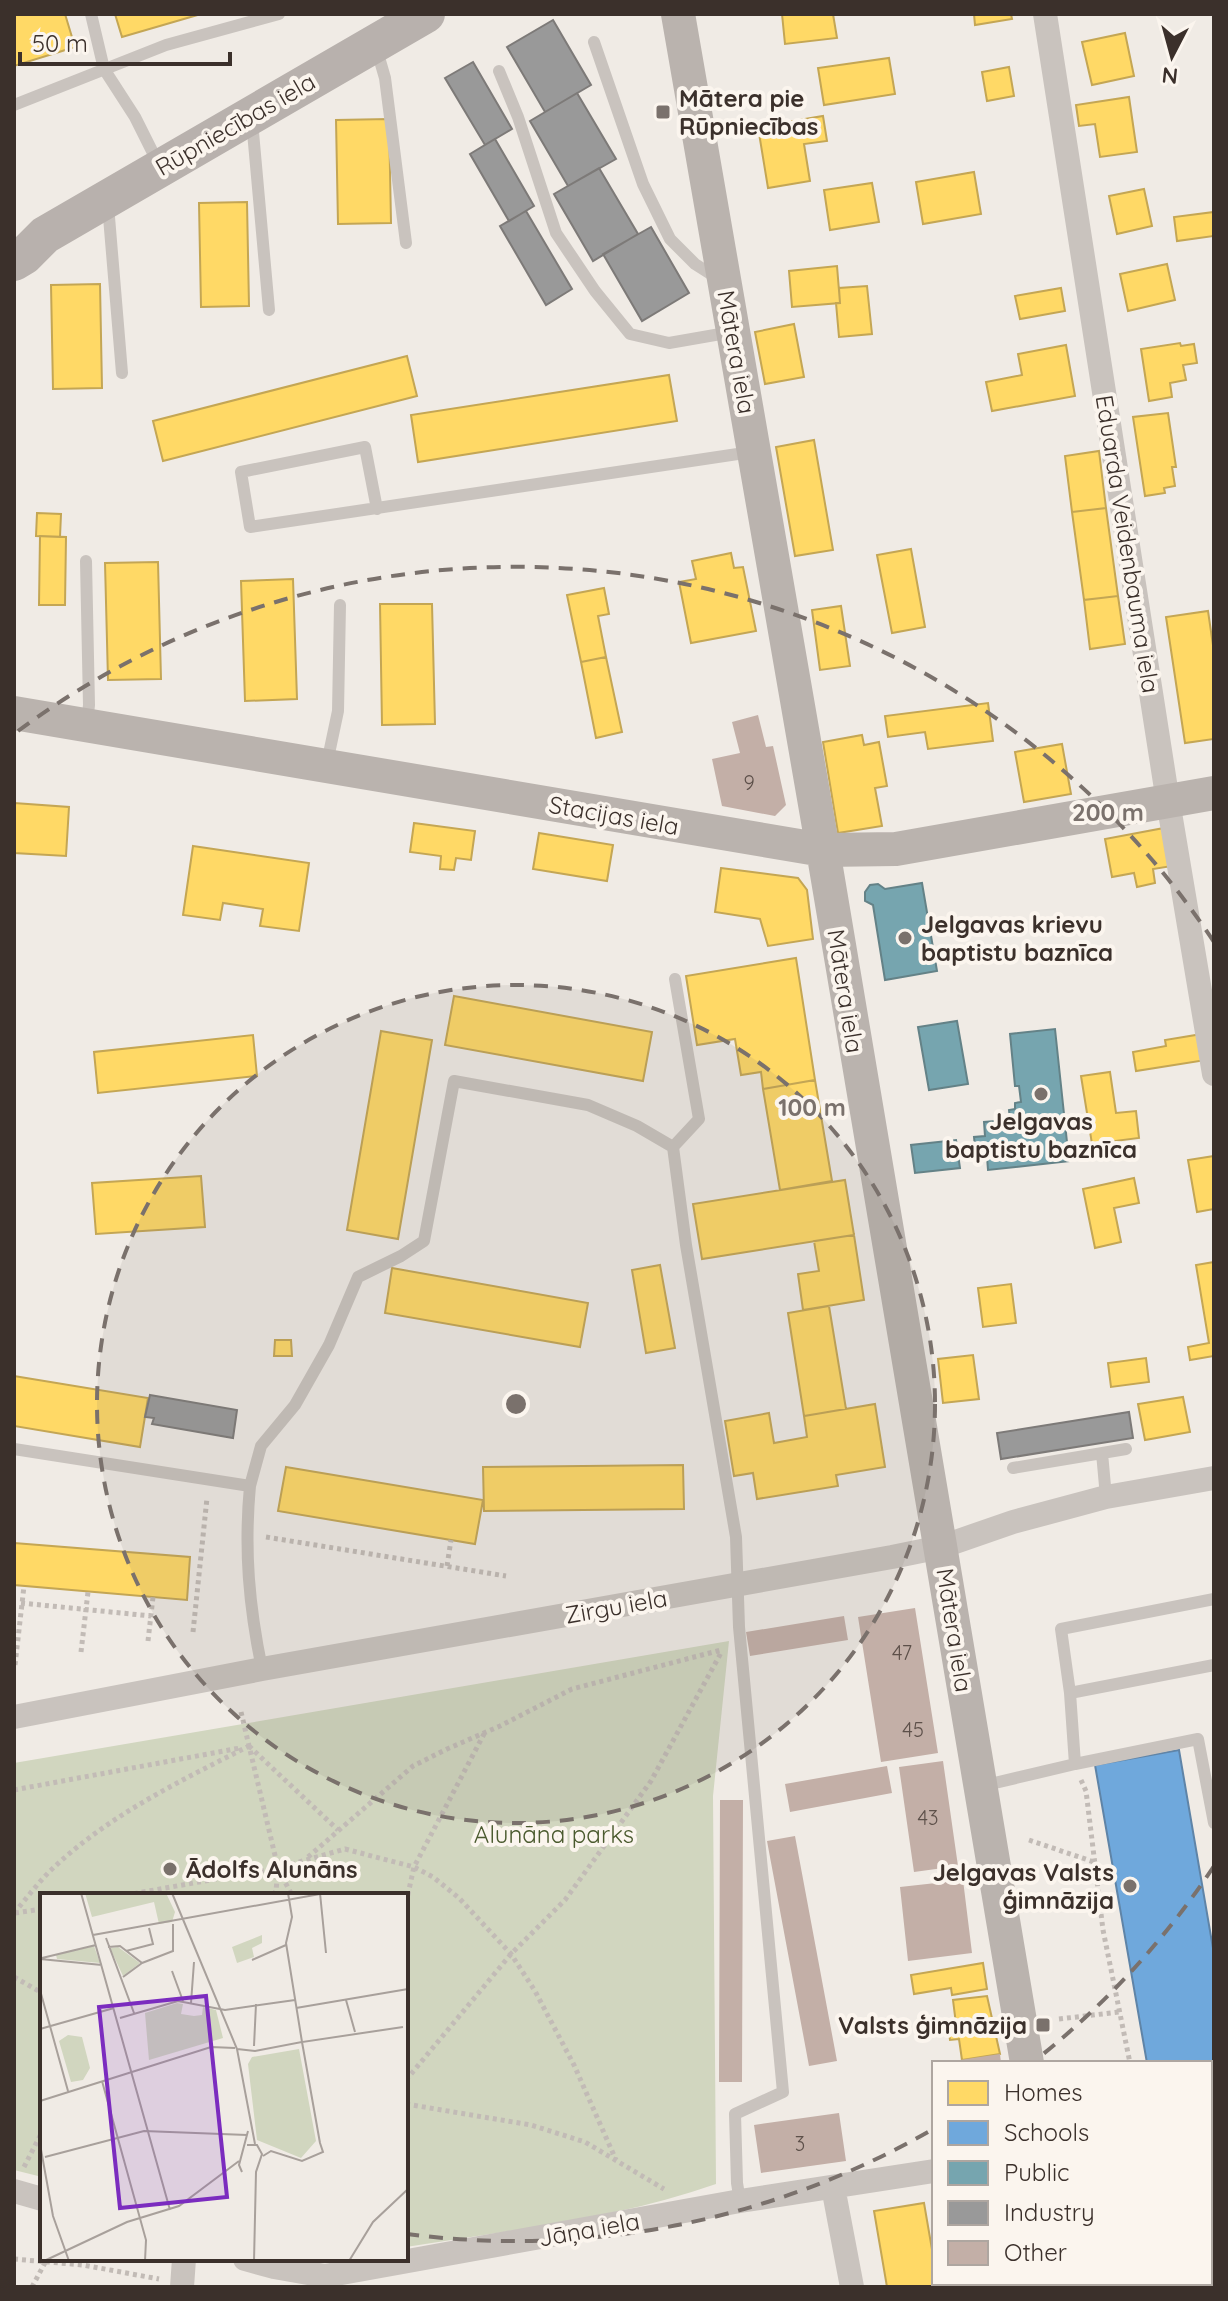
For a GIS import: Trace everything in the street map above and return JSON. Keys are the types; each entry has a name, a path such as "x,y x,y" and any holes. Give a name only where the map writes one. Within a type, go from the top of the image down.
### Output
{"main road":[{"name":"Rūpniecības iela","path":"14,262 24,256 30,238 107,198 426,14"}],"street":[{"name":"Mātera iela","path":"678,14 823,850 1027,2061"},
{"name":"Eduarda Veidenbauma iela","path":"1045,14 1214,1074"},
{"name":"Stacijas iela","path":"14,713 823,850 896,849 1214,793"},
{"name":"Zirgu iela","path":"14,1717 262,1669 941,1547 1013,1522 1106,1497 1214,1478"},
{"name":"Jāņa iela","path":"248,2261 273,2277 325,2276 740,2201 932,2171"},
{"path":"17,2183 40,2198"},
{"path":"833,2187 852,2287"}],"lane":[{"path":"91,14 104,69 135,117 160,166"},
{"path":"14,105 166,45 279,14"},
{"path":"594,42 643,184 670,239 695,264 725,284"},
{"path":"375,44 385,78 406,243"},
{"path":"499,71 518,117 556,233 595,291 630,334 669,343 733,332"},
{"path":"251,114 269,310"},
{"path":"107,198 122,373"},
{"path":"377,509 365,447 241,472 250,527 377,509 754,452"},
{"path":"86,561 89,705 86,725"},
{"path":"326,766 338,711 340,605"},
{"path":"673,1147 699,1119 675,979"},
{"path":"262,1669 253,1622 245,1533 250,1486 261,1446 295,1405 329,1345 358,1277 424,1241 454,1081 588,1105 637,1126 673,1147"},
{"path":"673,1147 686,1245 736,1537 735,1584 783,2092 735,2114 740,2201"},
{"path":"14,1449 250,1486"},
{"path":"1013,1468 1126,1449"},
{"path":"1102,1453 1106,1497"},
{"path":"1075,1764 1061,1629 1214,1599"},
{"path":"1070,1693 1214,1665"},
{"path":"979,1787 1198,1739 1214,1823"}],"path":[{"path":"193,1632 209,1479"},
{"path":"245,1533 506,1576"},
{"path":"447,1566 451,1540"},
{"path":"15,1665 24,1586"},
{"path":"81,1652 88,1592"},
{"path":"148,1641 153,1597"},
{"path":"21,1603 151,1616"},
{"path":"408,2078 511,1954 565,1900 651,1781 722,1650 739,1627"},
{"path":"307,1858 413,1766 572,1689 722,1650"},
{"path":"241,1712 278,1868 291,1893"},
{"path":"408,1894 414,1867 485,1733"},
{"path":"249,1746 338,1830"},
{"path":"14,1790 249,1746"},
{"path":"14,1913 50,1871 107,1825 181,1780 249,1746"},
{"path":"1075,1764 1086,1791 1103,1930 1130,2061"},
{"path":"1029,1840 1094,1862"},
{"path":"137,1893 278,1868 345,1849 414,1867 433,1877 459,1898 511,1954 535,1991 574,2065 616,2160"},
{"path":"274,1893 278,1868"},
{"path":"14,1913 40,1909"},
{"path":"14,1977 40,1992"},
{"path":"1059,2019 1119,2012"},
{"path":"408,2104 531,2125 585,2142 668,2190"},
{"path":"17,2183 40,2136"},
{"path":"14,2259 40,2260"},
{"path":"32,2287 45,2261"},
{"path":"53,2261 183,2276"}],"green space":[{"name":"Alunāna parks","path":"729,1641 713,1796 716,2184 602,2215 408,2247 408,1893 40,1893 40,2176 14,2170 14,1763"}],"building: Homes":[{"path":"14,14 65,14 75,47 14,66"},
{"path":"115,14 201,14 122,37"},
{"path":"782,14 833,14 837,38 785,44"},
{"path":"974,14 1011,14 1012,19 975,25"},
{"path":"1125,33 1134,76 1092,85 1082,42"},
{"path":"889,58 895,94 824,105 818,68"},
{"path":"1009,67 1014,96 987,101 982,72"},
{"path":"1129,97 1137,152 1100,157 1095,124 1079,126 1076,105"},
{"path":"823,116 827,141 804,144 810,181 768,188 758,127"},
{"path":"389,119 391,223 338,224 336,120"},
{"path":"974,172 981,214 923,224 916,182"},
{"path":"872,183 879,222 830,230 824,190"},
{"path":"1144,189 1152,226 1117,234 1109,196"},
{"path":"247,202 249,306 201,307 199,203"},
{"path":"1214,212 1214,236 1177,241 1174,217"},
{"path":"1167,264 1175,300 1128,311 1120,274"},
{"path":"837,266 840,303 792,307 789,271"},
{"path":"100,284 102,388 53,389 51,285"},
{"path":"867,286 872,334 839,337 836,303 840,303 839,288"},
{"path":"1061,288 1065,311 1020,319 1015,296"},
{"path":"794,324 804,377 765,384 755,332"},
{"path":"1180,343 1181,346 1194,344 1197,363 1183,365 1186,380 1170,383 1172,397 1149,401 1141,349"},
{"path":"1066,345 1075,396 992,411 986,382 1022,375 1018,354"},
{"path":"407,356 417,396 163,461 153,421"},
{"path":"669,375 677,421 418,462 411,415"},
{"path":"1168,413 1176,467 1172,467 1175,486 1164,488 1165,493 1145,496 1133,417"},
{"path":"814,440 833,550 795,556 776,447"},
{"path":"1099,451 1106,508 1072,512 1065,456"},
{"path":"1106,508 1118,596 1084,600 1072,512"},
{"path":"37,513 61,514 60,537 36,536"},
{"path":"40,536 66,537 65,605 39,605"},
{"path":"911,549 925,627 892,633 877,555"},
{"path":"731,553 734,568 743,567 756,631 691,643 679,582 696,579 692,561"},
{"path":"158,562 161,679 108,680 105,563"},
{"path":"293,579 297,699 245,701 241,581"},
{"path":"604,588 609,614 598,616 606,657 581,662 567,595"},
{"path":"1118,596 1125,644 1090,649 1084,600"},
{"path":"380,604 432,604 435,724 382,725"},
{"path":"841,606 850,666 820,670 812,610"},
{"path":"1208,611 1214,652 1214,739 1185,743 1166,617"},
{"path":"606,657 622,732 596,738 581,662"},
{"path":"988,703 993,741 928,749 925,732 888,737 885,716"},
{"path":"862,735 864,745 879,742 887,786 875,788 882,826 838,833 823,742"},
{"path":"1062,744 1071,794 1024,802 1015,752"},
{"path":"14,803 69,807 66,856 14,853"},
{"path":"414,823 475,831 471,860 456,858 454,870 440,869 441,856 410,852"},
{"path":"1164,828 1172,866 1153,869 1155,883 1137,887 1134,873 1112,877 1105,839"},
{"path":"539,833 613,845 607,881 533,869"},
{"path":"193,846 309,863 299,931 260,926 263,909 223,903 220,920 183,915"},
{"path":"721,868 798,878 807,890 813,939 768,946 760,919 715,912"},
{"path":"796,958 815,1080 763,1089 761,1072 741,1075 735,1039 697,1045 686,976"},
{"path":"454,996 652,1032 643,1081 445,1045"},
{"path":"381,1031 432,1040 398,1239 347,1230"},
{"path":"1202,1034 1206,1060 1136,1071 1133,1052 1166,1046 1165,1040"},
{"path":"253,1035 257,1076 98,1093 94,1052"},
{"path":"1110,1072 1116,1113 1136,1111 1139,1138 1092,1144 1081,1076"},
{"path":"815,1080 832,1181 780,1190 763,1089"},
{"path":"1214,1156 1214,1209 1197,1212 1188,1160"},
{"path":"201,1176 205,1227 96,1234 92,1183"},
{"path":"1134,1178 1139,1203 1114,1208 1121,1242 1095,1248 1083,1189"},
{"path":"845,1180 854,1235 702,1259 693,1204"},
{"path":"854,1235 864,1300 803,1310 798,1274 819,1271 814,1241"},
{"path":"1214,1262 1214,1356 1190,1360 1188,1347 1209,1343 1196,1265"},
{"path":"660,1265 675,1348 646,1353 632,1270"},
{"path":"392,1268 588,1303 580,1347 385,1313"},
{"path":"1011,1284 1016,1323 983,1327 978,1288"},
{"path":"829,1306 846,1409 804,1416 788,1313"},
{"path":"275,1340 291,1340 292,1356 274,1356"},
{"path":"973,1355 979,1399 943,1403 938,1359"},
{"path":"1146,1358 1149,1382 1111,1387 1108,1363"},
{"path":"14,1376 148,1398 140,1447 14,1426"},
{"path":"1183,1397 1190,1432 1145,1440 1138,1404"},
{"path":"875,1404 885,1467 836,1475 838,1486 757,1499 753,1473 734,1476 725,1421 769,1413 774,1443 807,1437 804,1416"},
{"path":"683,1465 684,1509 484,1511 483,1467"},
{"path":"286,1467 483,1500 475,1544 278,1511"},
{"path":"14,1543 190,1557 187,1600 14,1585"},
{"path":"983,1963 987,1989 952,1995 951,1988 914,1994 911,1975"},
{"path":"987,1996 1000,2054 962,2060 959,2039 950,2040 948,2026 956,2024 953,2000"},
{"path":"924,2203 932,2249 932,2285 938,2287 887,2287 874,2211"}],"building: Schools":[{"path":"1179,1750 1214,1954 1214,2169 1212,2061 1147,2061 1095,1765"}],"building: Public":[{"name":"Jelgavas krievu baptistu baznīca","path":"922,883 937,971 885,980 873,905 865,901 865,892 870,885 878,884 885,889"},
{"path":"957,1021 968,1084 929,1090 918,1027"},
{"name":"Jelgavas baptistu baznīca","path":"1055,1029 1069,1161 988,1170 987,1157 976,1157 974,1137 985,1136 984,1122 1010,1120 1009,1110 1015,1109 1015,1103 1021,1102 1019,1086 1015,1086 1010,1034"},
{"path":"956,1140 960,1168 915,1173 911,1145"}],"building: Industry":[{"path":"553,20 591,85 545,112 507,47"},
{"path":"473,62 512,129 485,145 445,78"},
{"path":"577,93 616,159 568,186 530,121"},
{"path":"495,139 534,206 509,221 470,154"},
{"path":"599,168 638,234 593,261 554,194"},
{"path":"526,211 572,289 546,305 500,226"},
{"path":"651,227 689,293 642,321 603,254"},
{"path":"150,1395 237,1410 233,1438 152,1424 154,1418 145,1417"},
{"path":"1129,1412 1133,1438 1001,1459 997,1433"}],"building: Other":[{"path":"758,715 766,747 773,746 786,805 775,816 722,806 712,759 740,753 732,722"},
{"path":"915,1608 938,1753 881,1762 858,1617"},
{"path":"844,1616 848,1640 750,1656 746,1632"},
{"path":"943,1761 958,1866 914,1872 899,1767"},
{"path":"887,1766 892,1793 790,1812 785,1784"},
{"path":"720,1800 743,1800 742,2082 719,2082"},
{"path":"795,1836 837,2061 809,2066 767,1841"},
{"path":"963,1880 972,1953 908,1961 900,1887"},
{"path":"1000,2054 1001,2061 953,2061"},
{"path":"839,2113 846,2161 761,2173 754,2125"}],"place":[{"name":"Mātera pie Rūpniecības","path":"663,112"},
{"name":"Jelgavas krievu baptistu baznīca","path":"905,938"},
{"name":"Jelgavas baptistu baznīca","path":"1041,1094"},
{"name":"Ādolfs Alunāns","path":"170,1869"},
{"name":"Jelgavas Valsts ģimnāzija","path":"1130,1886"},
{"name":"Valsts ģimnāzija","path":"1043,2025"}]}
